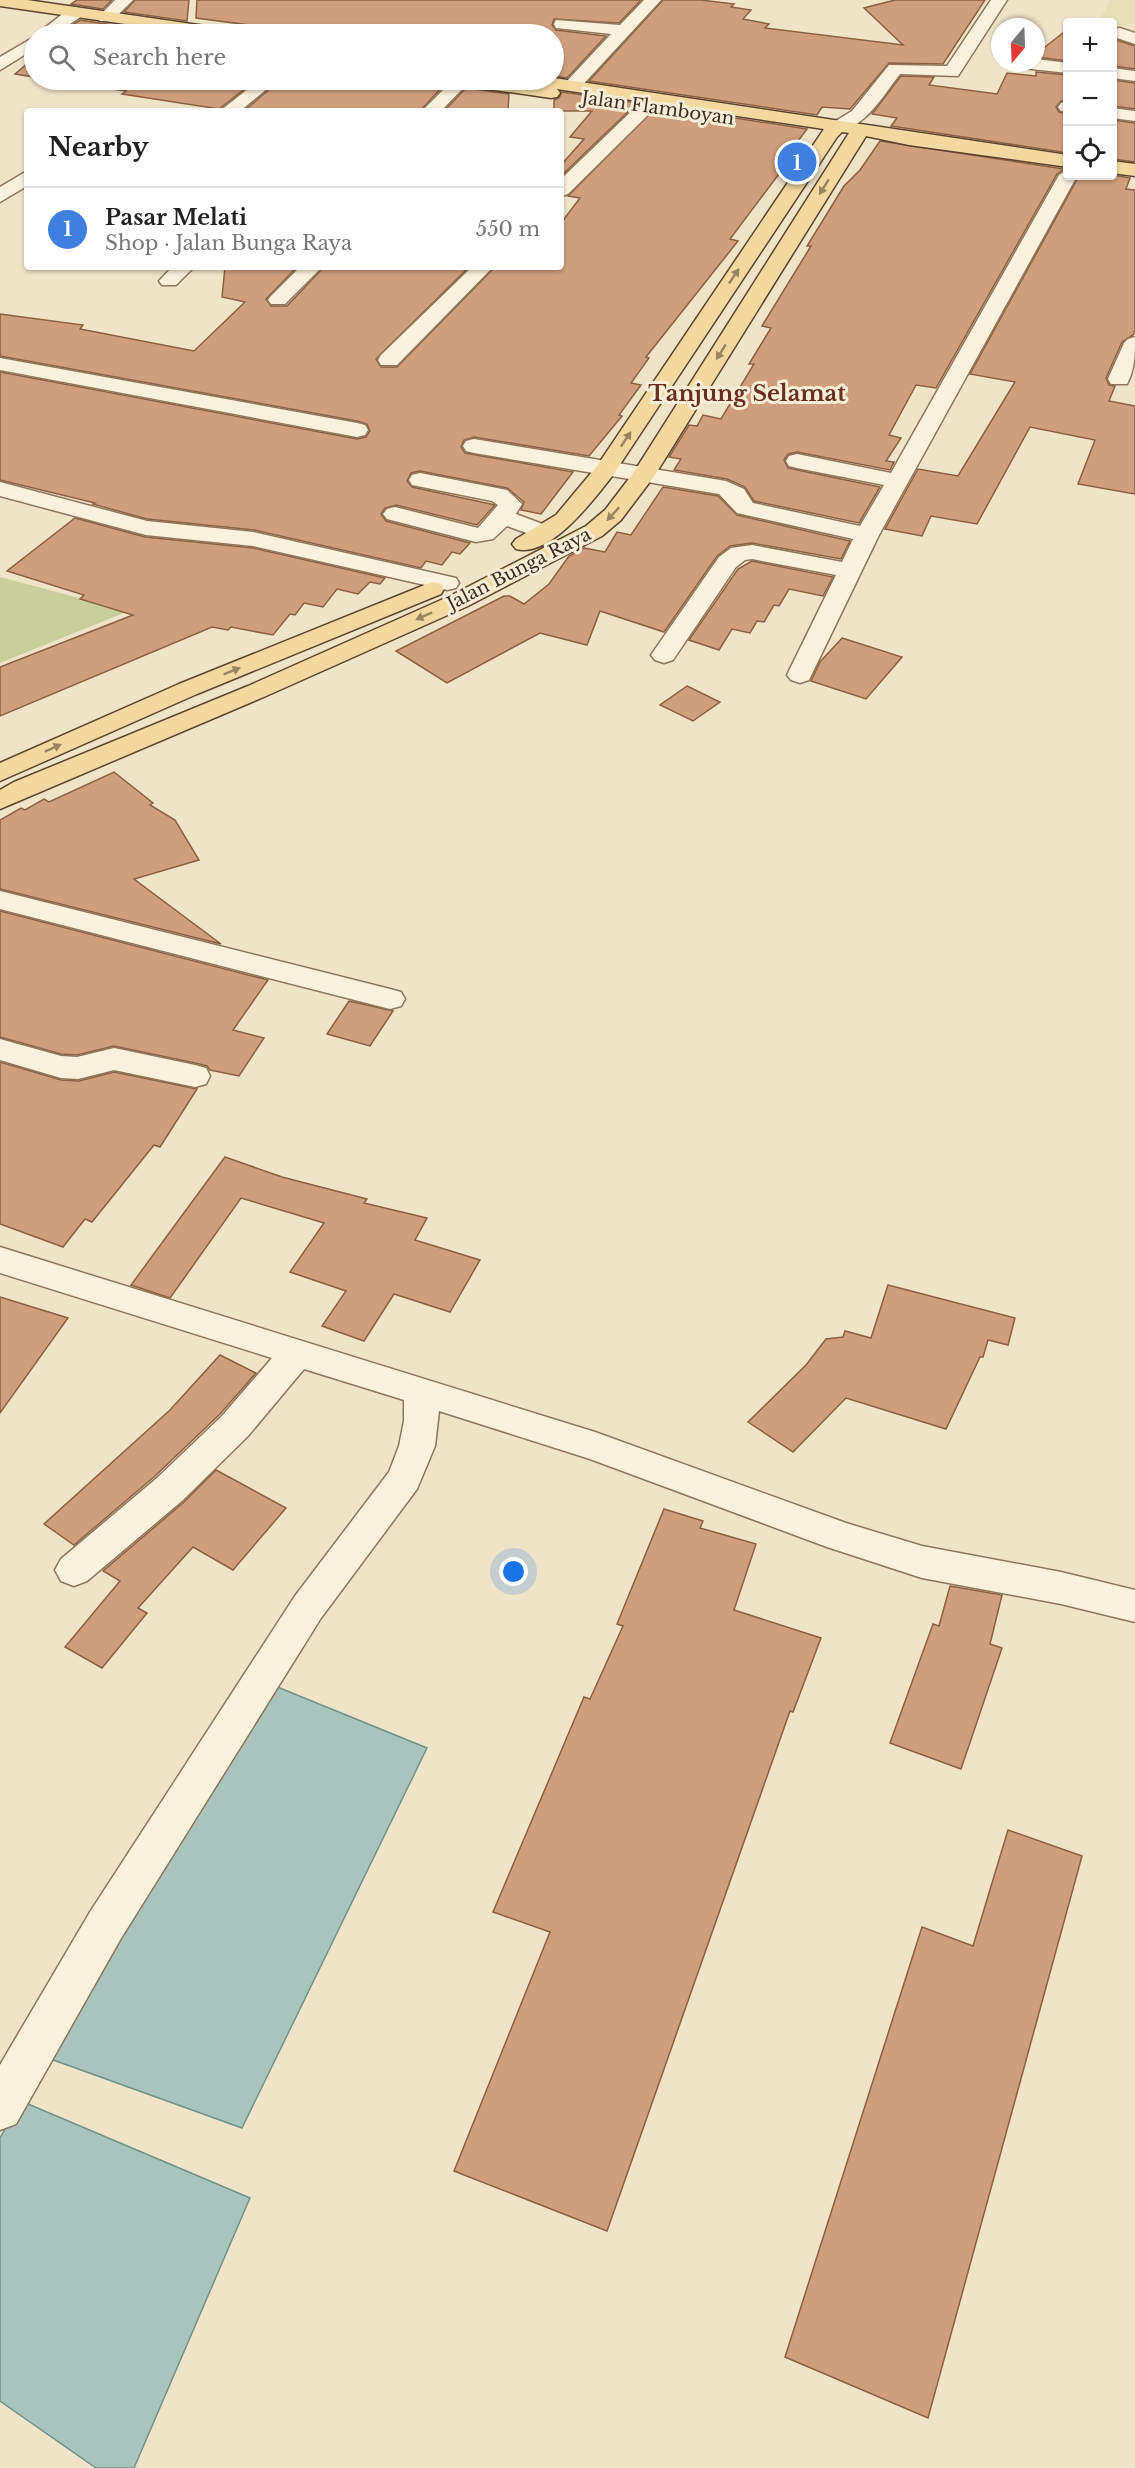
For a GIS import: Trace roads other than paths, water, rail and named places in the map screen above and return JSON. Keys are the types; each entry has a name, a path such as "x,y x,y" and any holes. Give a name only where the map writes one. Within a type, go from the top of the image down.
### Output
{"main road":[{"path":"0,1 103,24"},
{"path":"0,13 106,17 155,24"},
{"name":"Jalan Flamboyan","path":"564,85 849,128"},
{"name":"Jalan Flamboyan","path":"532,90 646,106 849,128"},
{"path":"849,128 909,139 1063,160"},
{"name":"Jalan Bunga Raya","path":"0,773 188,689 447,583 545,533 564,520 605,470 849,128"},
{"name":"Jalan Bunga Raya","path":"0,801 24,788 257,691 459,601 594,531 612,515 644,475 849,128"},
{"path":"1117,168 1135,170"}],"street":[{"path":"106,17 125,0"},
{"path":"849,128 895,69 952,72 999,0"},
{"path":"633,1 652,2"},
{"path":"572,86 652,2"},
{"path":"60,24 70,17"},
{"path":"564,24 626,31"},
{"path":"0,65 24,49"},
{"path":"1045,66 1063,67"},
{"path":"1117,74 1135,76"},
{"path":"233,108 256,90"},
{"path":"434,108 451,90"},
{"path":"564,187 646,106"},
{"path":"1117,114 1135,116"},
{"path":"800,675 867,535 1065,180"},
{"path":"0,196 24,181"},
{"path":"169,281 181,270"},
{"path":"278,300 309,270"},
{"path":"388,360 480,270"},
{"path":"1119,380 1135,343"},
{"path":"0,364 357,429"},
{"path":"474,446 605,470 726,488 736,494 737,502 745,508 867,535"},
{"path":"797,461 898,481"},
{"path":"395,514 476,535 485,534 503,518 510,504 499,495 420,480"},
{"path":"0,489 146,528 253,539 447,583"},
{"path":"503,518 545,533"},
{"path":"664,655 727,562 739,553 752,552 849,570"},
{"path":"0,900 390,999"},
{"path":"0,1049 77,1068 100,1058 195,1076"},
{"path":"0,1260 660,1468 840,1536 922,1562 1061,1588 1135,1606"},
{"path":"74,1570 194,1466 235,1426 297,1353"},
{"path":"0,2108 105,1926 308,1607 404,1479 417,1446 422,1421 421,1392"}],"water":[{"path":"270,1684 427,1748 242,2128 45,2057"},
{"path":"21,2101 250,2198 134,2468 96,2468 0,2401 0,2138"}],"place":[{"name":"Pasar Melati","path":"797,162"}],"district":[{"name":"Tanjung Selamat","path":"747,393"}]}
